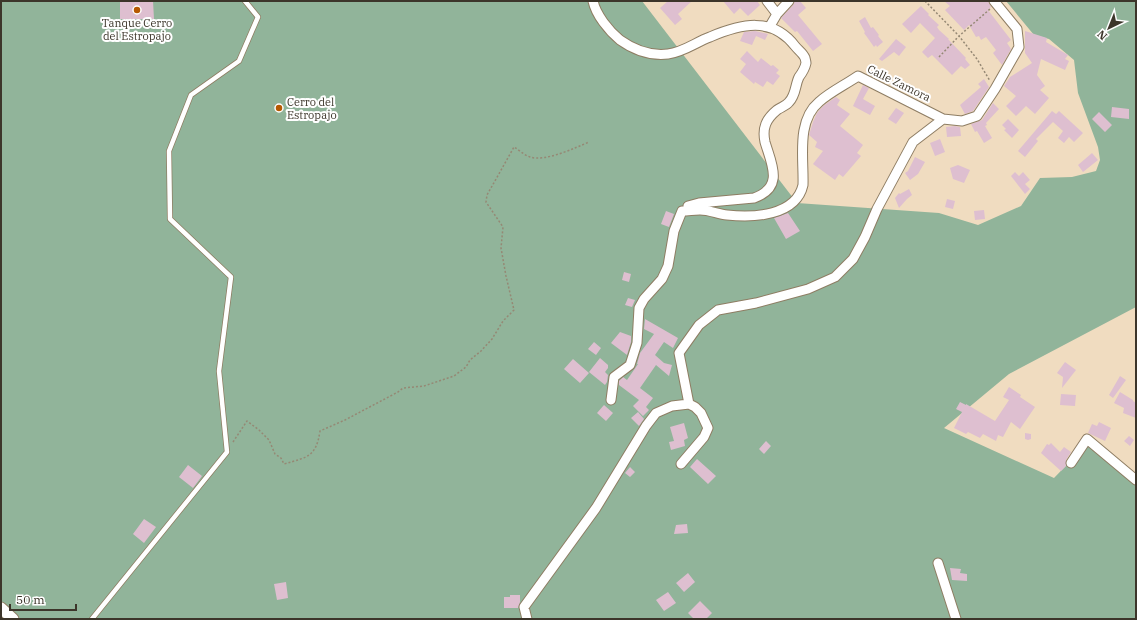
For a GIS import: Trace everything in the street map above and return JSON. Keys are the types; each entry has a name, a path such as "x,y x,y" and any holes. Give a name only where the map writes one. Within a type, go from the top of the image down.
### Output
{"street":[{"path":"592,1 601,18 613,34 626,44 639,51 656,55 670,54 682,51 710,37 745,26 770,26 790,40 805,58 806,64 799,78 793,97 789,103 777,110 766,122 763,130 774,167 774,177 770,185 761,196 754,198 699,203 683,208 674,231 668,266 662,279 644,299 639,308 637,343 630,365 614,377 611,400"},
{"path":"767,1 777,14"},
{"path":"770,26 777,14 789,1"},
{"name":"Calle Zamora","path":"682,211 700,210 728,215 759,215 791,205 801,193 803,185 803,133 811,112 818,102 858,76 943,119 962,121 977,116 995,89 1019,47 1017,29 995,2"},
{"path":"689,404 679,354 700,325 718,310 756,303 801,291 835,277 853,259 865,237 877,209 913,142 943,119"},
{"path":"527,619 524,607 596,508 646,426 656,413 672,406 689,404 695,407 700,413 708,428 704,437 681,464"},
{"path":"1071,463 1087,439 1136,480"},
{"path":"938,563 956,619"},
{"path":"1,608 13,619"}],"lane":[{"path":"92,619 227,452 219,371 231,277 170,219 169,151 191,95 239,61 258,17 245,1"}],"path":[{"path":"925,1 959,36 978,59 995,89"},
{"path":"939,57 995,2"},
{"path":"227,452 247,421 269,440 275,454 281,458 284,464 308,457 318,445 320,431 358,413 403,388 424,386 454,376 466,367 470,360 492,339 504,321 514,310 501,248 503,227 486,202 487,195 514,147 530,157 544,158 562,153 589,142"}],"green space":[{"path":"1,1 642,1 797,203 939,213 978,225 1021,206 1040,178 1072,177 1096,171 1100,160 1098,147 1078,93 1074,60 1049,39 1034,35 1006,1 1136,1 1136,307 1009,374 944,428 1054,478 1090,441 1136,483 1136,619 1,619"}],"building":[{"name":"Tanque Cerro del Estropajo","path":"120,1 153,1 154,19 120,19"},
{"path":"668,1 692,1 678,14 682,19 675,25 660,8"},
{"path":"723,1 757,1 760,5 748,16 740,8 734,14"},
{"path":"795,1 800,1 806,8 798,15 822,44 813,51 797,31 795,32 781,18"},
{"path":"944,1 988,1 991,7 988,10 1011,40 1007,43 1011,49 1002,65 993,53 996,50 986,37 981,40 979,36 976,37 969,25 964,30 945,10 950,6"},
{"path":"921,6 939,25 937,27 939,30 966,58 965,59 970,65 965,69 961,66 952,75 932,55 928,58 922,52 935,38 920,23 911,33 902,24"},
{"path":"865,17 871,28 873,27 883,42 877,47 876,45 874,47 864,33 865,32 859,21"},
{"path":"755,31 768,34 765,40 756,36 752,45 740,41 744,32"},
{"path":"1025,31 1047,38 1046,42 1068,55 1065,59 1069,61 1065,70 1041,59 1037,75 1045,86 1040,90 1049,98 1035,114 1026,106 1016,116 1006,106 1016,96 1004,86 1010,77 1032,63 1025,53"},
{"path":"896,39 906,47 899,56 894,52 882,61 879,59"},
{"path":"747,51 758,62 761,58 779,70 776,73 780,76 773,85 767,81 763,87 755,82 754,84 740,72 746,64 740,59"},
{"path":"984,79 989,87 973,111 965,114 960,105 981,87 978,84"},
{"path":"863,85 869,88 863,99 875,106 870,115 853,106"},
{"path":"836,97 840,100 837,105 850,114 840,126 863,145 857,153 861,156 843,177 839,174 835,180 813,164 823,151 815,147 817,142 809,135 817,113 823,106"},
{"path":"993,103 999,109 986,123 987,125 985,126 992,138 984,143 977,131 975,132 971,124 982,120"},
{"path":"1112,107 1129,109 1129,119 1111,117"},
{"path":"896,108 904,113 896,124 888,119"},
{"path":"1052,111 1056,114 1059,111 1083,133 1074,142 1069,137 1064,143 1058,138 1063,131 1053,122 1036,139 1038,141 1025,157 1018,151"},
{"path":"1099,112 1112,125 1105,132 1092,119"},
{"path":"1008,119 1019,130 1012,138 1004,130 1006,129 1002,125"},
{"path":"946,127 960,127 961,136 947,137"},
{"path":"940,139 945,152 935,156 930,143"},
{"path":"1092,153 1098,160 1083,172 1078,165"},
{"path":"915,157 925,162 918,174 910,180 905,173 908,171"},
{"path":"958,165 970,170 964,183 953,179 950,168"},
{"path":"1015,172 1019,176 1023,172 1030,180 1025,184 1030,189 1025,194 1011,176"},
{"path":"909,189 912,195 899,208 895,198 899,193 900,194"},
{"path":"947,199 955,201 953,209 945,207"},
{"path":"984,210 985,219 975,220 974,211"},
{"path":"666,211 674,214 669,227 661,224"},
{"path":"788,213 800,231 786,239 774,218"},
{"path":"624,272 631,274 629,282 622,280"},
{"path":"628,298 635,300 632,307 625,305"},
{"path":"645,319 678,338 673,348 664,342 655,355 664,363 672,365 669,376 656,365 640,388 653,398 646,407 649,410 643,416 633,406 639,400 619,385 619,381 623,377 627,380 638,364 640,353 654,334 644,329"},
{"path":"620,332 631,336 631,342 627,355 611,343"},
{"path":"594,342 601,348 596,355 588,349"},
{"path":"600,358 608,365 605,372 608,375 605,385 589,372"},
{"path":"573,359 589,373 580,383 564,369"},
{"path":"1065,362 1076,370 1062,388 1063,377 1057,373"},
{"path":"1120,376 1126,380 1113,398 1109,395"},
{"path":"1009,387 1021,395 1020,397 1035,407 1020,429 1011,422 1003,437 998,435 996,441 983,434 980,438 968,432 966,434 954,428 962,412 956,409 960,402 995,421 1009,400 1003,397"},
{"path":"1120,392 1136,403 1136,418 1123,413 1124,408 1114,403"},
{"path":"1061,394 1076,395 1075,406 1060,405"},
{"path":"604,405 613,413 606,421 597,413"},
{"path":"638,412 644,419 639,426 631,418"},
{"path":"1099,422 1111,428 1105,441 1088,433 1092,424 1097,426"},
{"path":"684,423 688,438 684,440 685,446 671,450 669,442 674,441 670,427"},
{"path":"1025,433 1031,434 1031,439 1025,439"},
{"path":"1129,436 1134,440 1130,446 1124,441"},
{"path":"766,441 771,446 764,454 759,449"},
{"path":"1051,443 1060,452 1064,447 1071,452 1066,460 1066,466 1061,471 1041,453 1047,444 1049,445"},
{"path":"697,459 716,476 708,484 690,467"},
{"path":"188,465 202,476 193,488 179,477"},
{"path":"630,467 635,472 630,477 625,473"},
{"path":"144,519 156,527 144,543 133,534"},
{"path":"687,524 688,533 674,534 676,525"},
{"path":"950,568 961,569 960,573 967,574 967,581 952,580"},
{"path":"688,573 695,582 684,592 676,583"},
{"path":"286,582 288,598 277,600 274,584"},
{"path":"668,592 676,603 664,611 656,600"},
{"path":"510,595 520,595 518,608 504,608 504,597 510,597"},
{"path":"700,601 712,613 706,619 694,619 688,613"}],"place":[{"name":"Tanque Cerro del Estropajo","path":"137,10"},
{"name":"Cerro del Estropajo","path":"279,108"}]}
